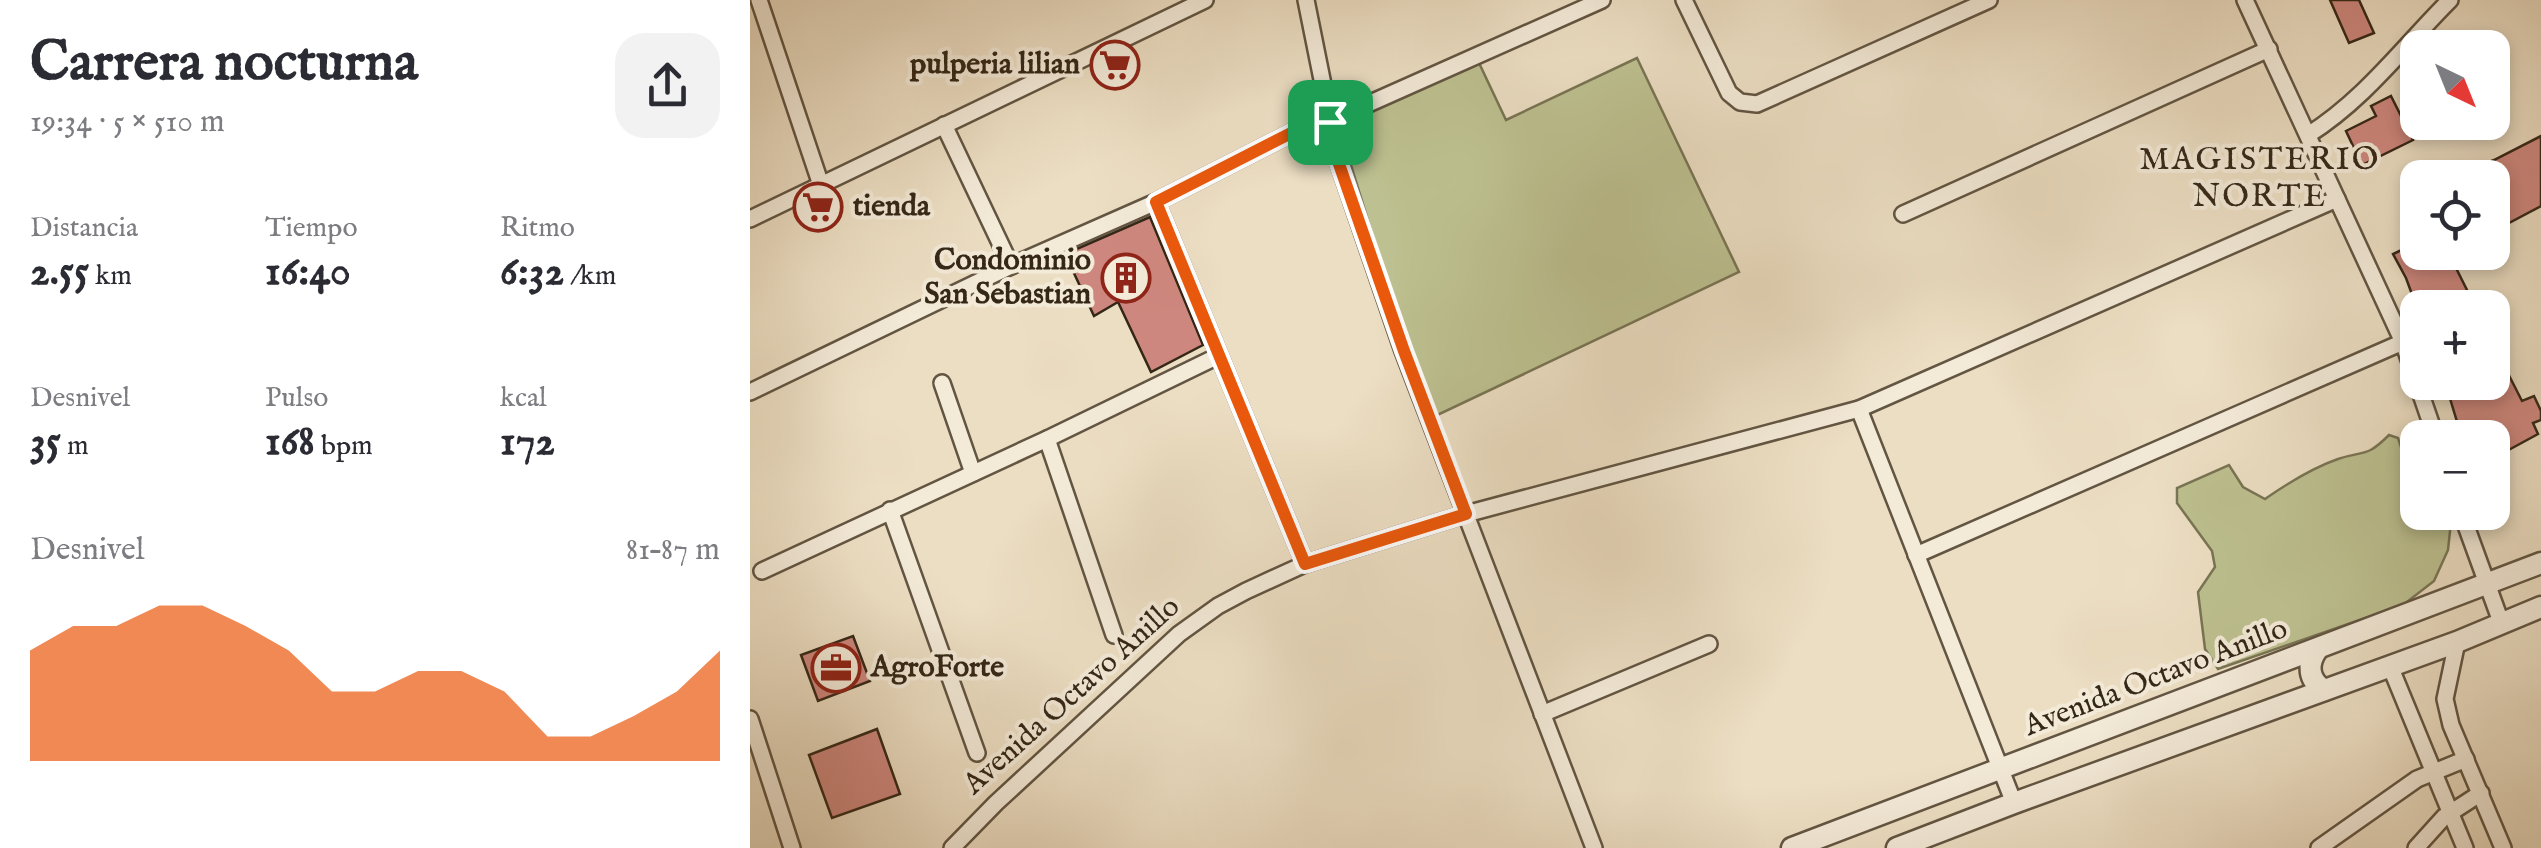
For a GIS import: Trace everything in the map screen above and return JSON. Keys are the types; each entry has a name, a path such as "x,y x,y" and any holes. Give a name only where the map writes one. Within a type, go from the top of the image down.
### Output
{"street":[{"path":"760,0 820,185"},
{"path":"750,219 1206,0"},
{"path":"1306,0 1345,183 1404,351 1594,848"},
{"path":"750,392 1011,266 1156,202 1305,126 1330,122 1602,0"},
{"path":"1684,0 1729,93 1740,102 1757,104 1989,0"},
{"path":"2246,0 2400,336"},
{"path":"2308,135 2335,118 2379,78 2450,0"},
{"path":"1903,214 2269,49"},
{"path":"944,126 1011,266"},
{"name":"Avenida Octavo Anillo","path":"952,848 996,802 1180,634 1218,606 1305,564 1466,514 1858,409 2337,200"},
{"path":"1156,202 1305,564"},
{"path":"1916,555 2400,343"},
{"path":"762,570 1218,356"},
{"path":"942,383 973,473"},
{"path":"1858,409 2014,802"},
{"path":"1047,438 1114,635"},
{"path":"890,510 977,753"},
{"path":"2467,530 2502,622"},
{"name":"Avenida Octavo Anillo","path":"1792,848 2541,564"},
{"path":"1897,848 2457,642 2541,607"},
{"path":"2457,642 2445,699 2451,725 2503,848"},
{"path":"1542,714 1710,644"},
{"path":"2318,650 2310,672 2317,686 2324,690"},
{"path":"2390,666 2465,848"},
{"path":"750,719 792,848"},
{"path":"2319,848 2417,779 2466,759"},
{"path":"2416,848 2444,817 2481,794"}],"green space":[{"path":"1637,58 1739,272 1429,419 1339,126 1479,63 1506,120"},
{"path":"2389,435 2398,438 2400,444 2400,530 2450,530 2448,550 2434,581 2403,605 2218,669 2205,649 2198,592 2215,567 2212,551 2177,503 2177,488 2229,465 2243,487 2265,499 2319,467 2370,450"}],"building":[{"path":"2330,0 2359,0 2374,33 2349,43"},
{"path":"2391,96 2400,114 2400,140 2413,140 2362,165 2346,131 2376,116 2371,106"},
{"path":"2541,136 2541,206 2510,222 2510,160 2494,160"},
{"name":"Condominio San Sebastian","path":"1150,217 1203,345 1151,372 1118,302 1094,316 1065,254"},
{"path":"2402,270 2457,270 2467,290 2410,290"},
{"path":"2510,377 2522,401 2534,396 2541,411 2541,420 2533,423 2538,434 2510,449 2510,420 2457,420 2450,400 2510,400"},
{"name":"AgroForte","path":"853,636 870,681 818,701 801,655"},
{"path":"877,729 900,794 832,818 809,755"}],"place":[{"name":"pulperia lilian","path":"1115,65"},
{"name":"tienda","path":"818,207"},
{"name":"Condominio San Sebastian","path":"1126,278"},
{"name":"AgroForte","path":"836,668"}],"district":[{"name":"MAGISTERIO NORTE","path":"2260,178"}],"route":[{"path":"1330,122 1339,164 1466,514 1305,564 1156,202 1305,126 1330,122"}]}
